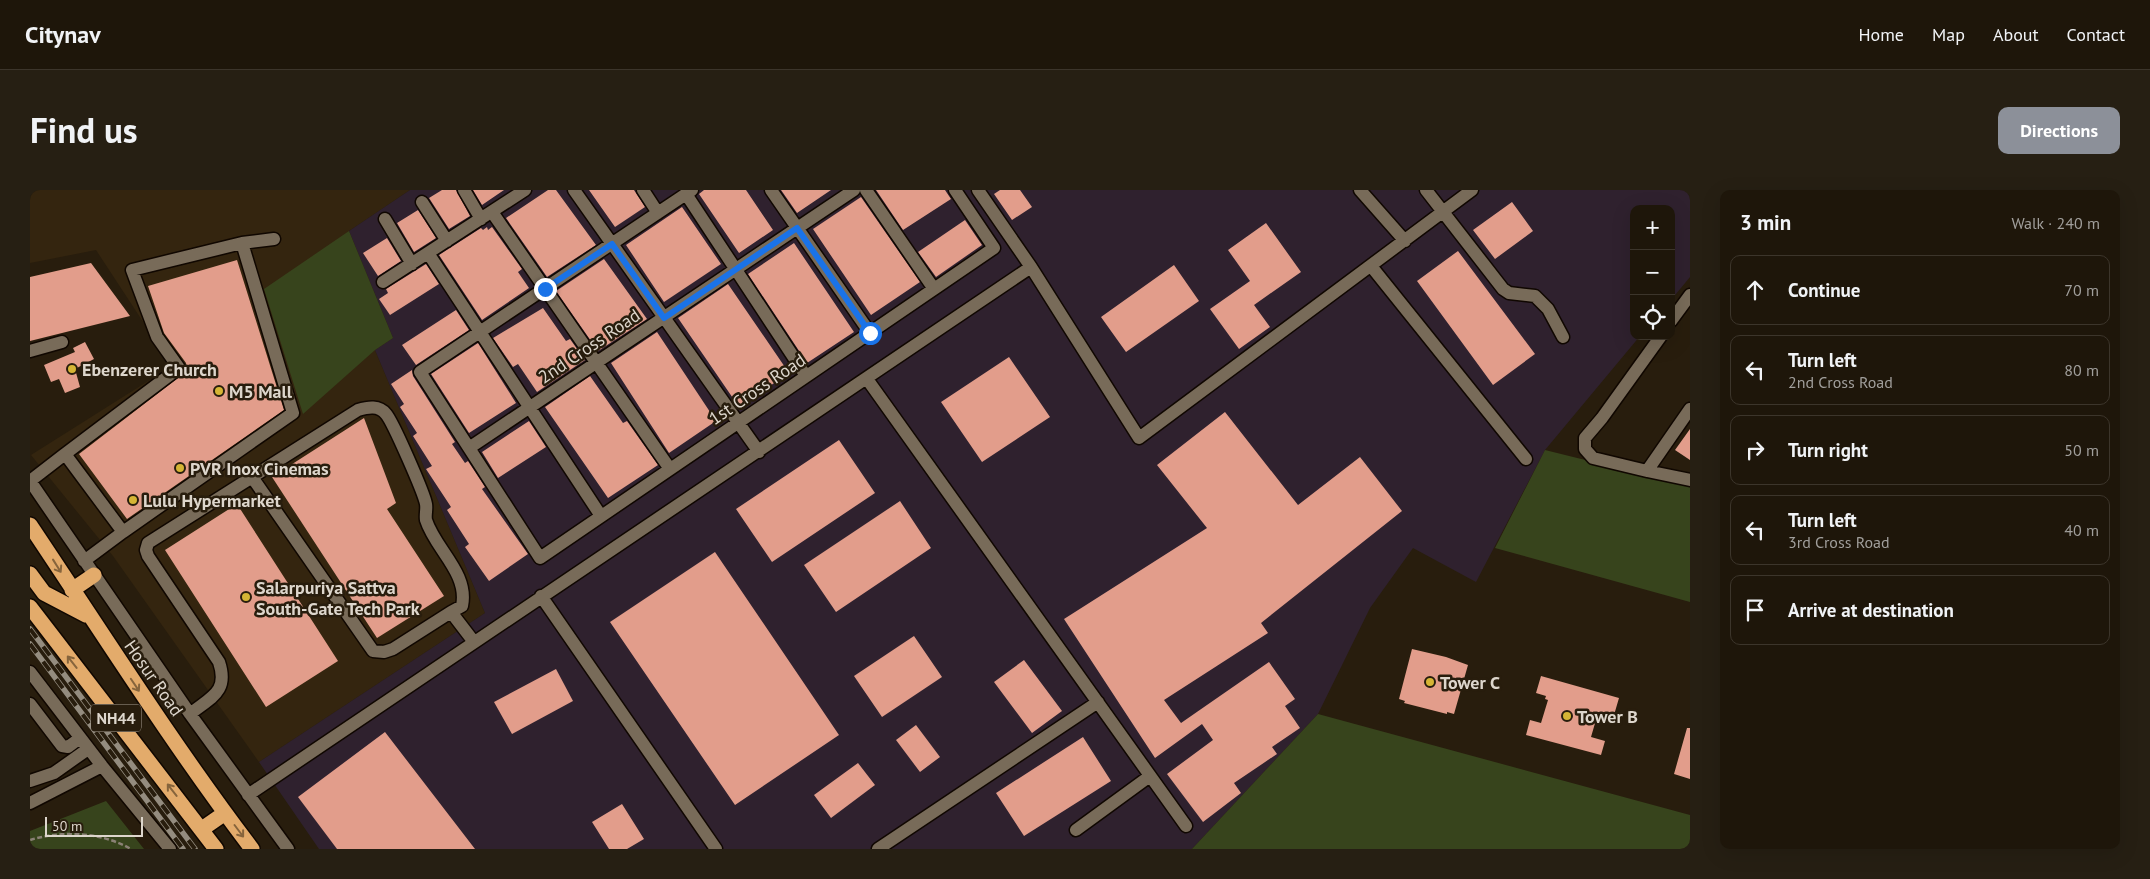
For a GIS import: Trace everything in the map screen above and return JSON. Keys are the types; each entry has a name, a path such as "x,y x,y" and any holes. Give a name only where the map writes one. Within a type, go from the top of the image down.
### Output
{"highway":[{"name":"Hosur Road","path":"30,525 88,616 252,849"},
{"path":"30,574 44,593 88,616"},
{"path":"72,590 94,575"},
{"name":"NH44","path":"30,607 216,849"},
{"path":"202,829 225,813"}],"street":[{"path":"464,190 545,289 670,469"},
{"path":"574,190 758,452"},
{"path":"643,190 658,213"},
{"path":"771,190 870,333"},
{"name":"2nd Cross Road","path":"469,448 854,190"},
{"path":"866,190 934,289"},
{"name":"1st Cross Road","path":"469,448 540,558 994,248 955,190"},
{"path":"978,190 1031,267 1139,438 1472,190"},
{"path":"1360,190 1405,241"},
{"path":"1426,190 1503,289 1509,293 1536,296 1548,309 1563,337"},
{"path":"383,282 520,191"},
{"path":"469,448 420,372 689,192 736,269 806,376"},
{"path":"422,202 447,241"},
{"path":"385,220 412,264"},
{"path":"274,239 242,243 132,270 156,337 179,368 30,481 190,714 288,849"},
{"path":"84,560 293,413 242,243"},
{"path":"428,253 601,516"},
{"path":"1371,266 1526,459"},
{"path":"248,795 1031,267"},
{"path":"1675,316 1690,295"},
{"path":"1657,340 1602,418 1585,438 1585,450 1593,458 1690,480"},
{"path":"30,351 62,342"},
{"path":"867,379 1186,826"},
{"path":"190,714 218,693 222,687 222,672 219,662 148,556 146,550 148,543 252,476 358,410 368,407 378,408 385,412 391,420 426,504 426,519 459,579 463,599 462,606 393,649 384,652 373,651 252,476"},
{"path":"1646,471 1690,409"},
{"path":"65,454 123,532"},
{"path":"542,596 716,849"},
{"path":"452,612 474,642"},
{"path":"30,672 102,766 170,849"},
{"path":"878,849 1098,702"},
{"path":"30,704 64,746 68,747 84,743"},
{"path":"30,781 54,773 84,743"},
{"path":"30,803 102,766"},
{"path":"1076,830 1150,776"}],"path":[{"path":"30,840 51,835 77,834 105,838 131,849"}],"shaded area":[{"path":"30,190 410,190 349,231 393,338 375,350 485,613 259,762 113,556 31,455 172,366 96,250 30,263"},
{"path":"410,190 1690,190 1690,277 1675,295 1675,205 1630,205 1630,340 1637,340 1545,450 1476,582 1413,548 1370,608 1318,714 1192,849 319,849 259,762 485,613 375,350 393,338 349,231"}],"green space":[{"path":"349,231 393,338 375,350 303,414 264,289"},
{"path":"1545,450 1690,486 1690,602 1495,548"},
{"path":"1318,714 1690,815 1690,849 1192,849"},
{"path":"106,801 144,849 30,849 30,831"}],"building":[{"path":"442,190 456,190 470,216 449,229 429,198"},
{"path":"473,190 504,190 482,205"},
{"path":"548,190 556,190 596,245 547,277 506,218"},
{"path":"589,190 634,190 645,207 615,227"},
{"path":"704,190 746,190 773,230 739,253 699,194"},
{"path":"781,190 831,190 797,213"},
{"path":"876,190 945,190 951,199 903,230"},
{"path":"1000,190 1020,190 1032,207 1012,220 994,194"},
{"path":"861,197 920,282 871,315 813,229"},
{"path":"1512,202 1533,231 1495,259 1473,230"},
{"path":"682,207 721,264 664,302 626,245"},
{"path":"418,210 436,238 414,252 397,223"},
{"path":"965,220 982,245 936,277 918,252"},
{"path":"1266,223 1301,272 1254,305 1270,327 1239,349 1210,309 1250,281 1228,250"},
{"path":"487,227 488,230 492,227 522,269 518,272 529,288 482,320 439,255 481,228 483,230"},
{"path":"387,238 401,261 378,276 363,253"},
{"path":"794,243 854,332 807,363 748,274"},
{"path":"1458,251 1535,354 1493,385 1417,281"},
{"path":"604,259 647,319 598,351 556,291"},
{"name":"M5 Mall","path":"237,260 284,410 127,519 79,454 187,371 186,363 164,333 148,286"},
{"path":"91,263 130,316 30,341 30,277"},
{"path":"426,264 439,284 390,315 379,299 388,293 386,289"},
{"path":"1174,265 1199,301 1126,352 1101,317"},
{"path":"728,284 789,373 739,407 678,318"},
{"path":"543,308 566,341 570,339 585,360 537,392 518,364 513,367 493,338"},
{"path":"456,310 469,330 416,365 402,345"},
{"path":"657,332 716,421 669,453 611,363"},
{"path":"85,342 94,359 75,369 80,387 65,393 59,379 51,382 44,365 75,352 73,348"},
{"path":"478,343 516,403 469,433 431,374"},
{"path":"1009,357 1050,417 982,462 941,402"},
{"path":"412,370 413,376 455,442 452,444 465,463 468,461 485,487 482,489 528,554 489,581 465,547 469,544 447,510 451,507 426,469 432,466 413,436 417,433 400,407 404,404 391,384"},
{"path":"590,376 623,423 627,421 658,465 608,498 545,407"},
{"path":"1225,412 1298,505 1360,457 1402,511 1261,623 1268,633 1164,700 1181,723 1269,662 1295,699 1285,706 1300,728 1272,747 1277,754 1234,783 1241,793 1203,822 1167,774 1213,740 1202,724 1155,758 1064,619 1207,528 1157,465"},
{"path":"364,418 396,503 387,509 444,596 377,638 272,477"},
{"path":"529,421 546,447 498,478 482,452"},
{"path":"1690,429 1690,460 1675,450"},
{"path":"839,440 875,493 772,562 736,509"},
{"path":"900,501 931,548 836,612 804,565"},
{"name":"Salarpuriya Sattva South-Gate Tech Park","path":"237,504 338,661 266,707 165,550"},
{"path":"715,552 839,735 735,805 610,622"},
{"path":"914,636 942,677 882,717 854,676"},
{"name":"Tower C","path":"1412,649 1446,657 1468,665 1454,714 1447,712 1447,714 1404,703 1405,701 1399,699"},
{"path":"1024,660 1062,711 1032,733 994,682"},
{"path":"556,669 573,701 512,734 494,702"},
{"name":"Tower B","path":"1541,676 1619,698 1614,715 1598,713 1591,737 1605,741 1601,755 1526,735 1530,720 1541,723 1548,700 1545,699 1546,696 1536,693"},
{"path":"916,725 940,757 920,772 896,740"},
{"path":"1687,728 1690,728 1690,779 1674,774"},
{"path":"385,732 475,849 337,849 298,797"},
{"path":"1083,737 1111,781 1024,836 996,793"},
{"path":"858,763 875,785 831,818 814,795"},
{"path":"622,804 644,839 627,849 609,849 592,822"}],"railway":[{"path":"30,629 195,849"},
{"path":"30,644 183,849"}],"place":[{"name":"Ebenzerer Church","path":"72,369"},
{"name":"M5 Mall","path":"219,391"},
{"name":"PVR Inox Cinemas","path":"180,468"},
{"name":"Lulu Hypermarket","path":"133,500"},
{"name":"Salarpuriya Sattva South-Gate Tech Park","path":"246,597"},
{"name":"Tower C","path":"1430,682"},
{"name":"Tower B","path":"1567,716"}],"route":[{"path":"545,289 612,244 664,318 797,228 870,333"}]}
